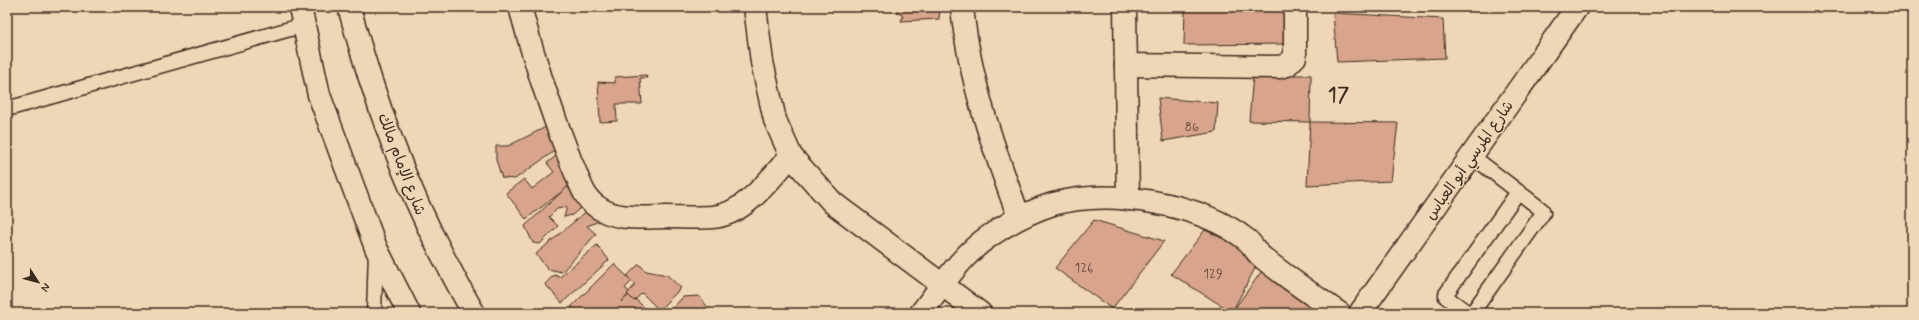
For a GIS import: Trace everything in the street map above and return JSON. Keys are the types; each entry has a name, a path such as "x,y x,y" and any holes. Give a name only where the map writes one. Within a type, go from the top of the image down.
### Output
{"street":[{"name":"شارع الإمام مالك","path":"350,7 360,48 391,141 425,223 474,313"},
{"path":"520,7 536,65 558,130 584,193 595,206 610,214 627,216 713,217 728,213 742,205 791,156"},
{"path":"755,7 762,62 775,120 791,156 833,203 980,313"},
{"path":"962,7 975,80 994,150 1019,217"},
{"path":"1125,7 1128,199"},
{"path":"1126,65 1279,67 1287,65 1295,57 1295,7"},
{"name":"شارع المرسي أبو العباس","path":"1360,313 1577,7"},
{"path":"302,16 319,94 376,248 409,313"},
{"path":"921,313 964,258 990,235 1019,217 1054,204 1090,198 1128,199 1170,205 1210,219 1248,240 1261,257 1339,313"}],"lane":[{"path":"7,109 302,16"},
{"path":"1472,156 1542,210 1543,213 1472,313"},
{"path":"1468,313 1446,297 1446,294 1518,192"},
{"path":"374,313 376,248"}],"building":[{"path":"897,7 940,7 939,19 901,21 903,16 897,12"},
{"path":"1185,7 1292,7 1285,44 1184,45"},
{"path":"1333,13 1443,19 1445,58 1337,62"},
{"path":"646,75 647,78 640,78 642,104 616,104 617,121 600,122 598,82 615,83 615,77"},
{"path":"1253,75 1311,75 1310,122 1249,121"},
{"path":"1158,98 1218,103 1216,132 1163,141"},
{"path":"555,117 560,147 515,179 502,178 496,160 496,146 508,146 544,128"},
{"path":"1310,122 1398,123 1391,181 1307,185"},
{"path":"561,152 581,177 526,219 506,193 524,179 532,189 554,172 547,163"},
{"path":"567,187 579,195 584,205 572,215 564,217 567,207 557,209 549,217 558,226 540,244 533,243 525,226"},
{"path":"589,209 602,220 587,226 596,234 562,272 548,269 536,254"},
{"path":"1094,220 1164,241 1112,309 1055,268"},
{"path":"1205,230 1261,257 1232,312 1171,274"},
{"path":"597,245 609,260 562,303 545,284 554,275 560,277"},
{"path":"614,264 632,281 625,288 630,293 621,302 630,294 650,313 578,313 571,307"},
{"path":"639,264 646,271 667,275 681,288 659,310 642,293 634,301 627,294 635,285 627,276"},
{"path":"1267,264 1338,313 1232,312"},
{"path":"699,296 712,313 668,313 683,297"}],"district":[{"name":"17","path":"1339,94"}]}
